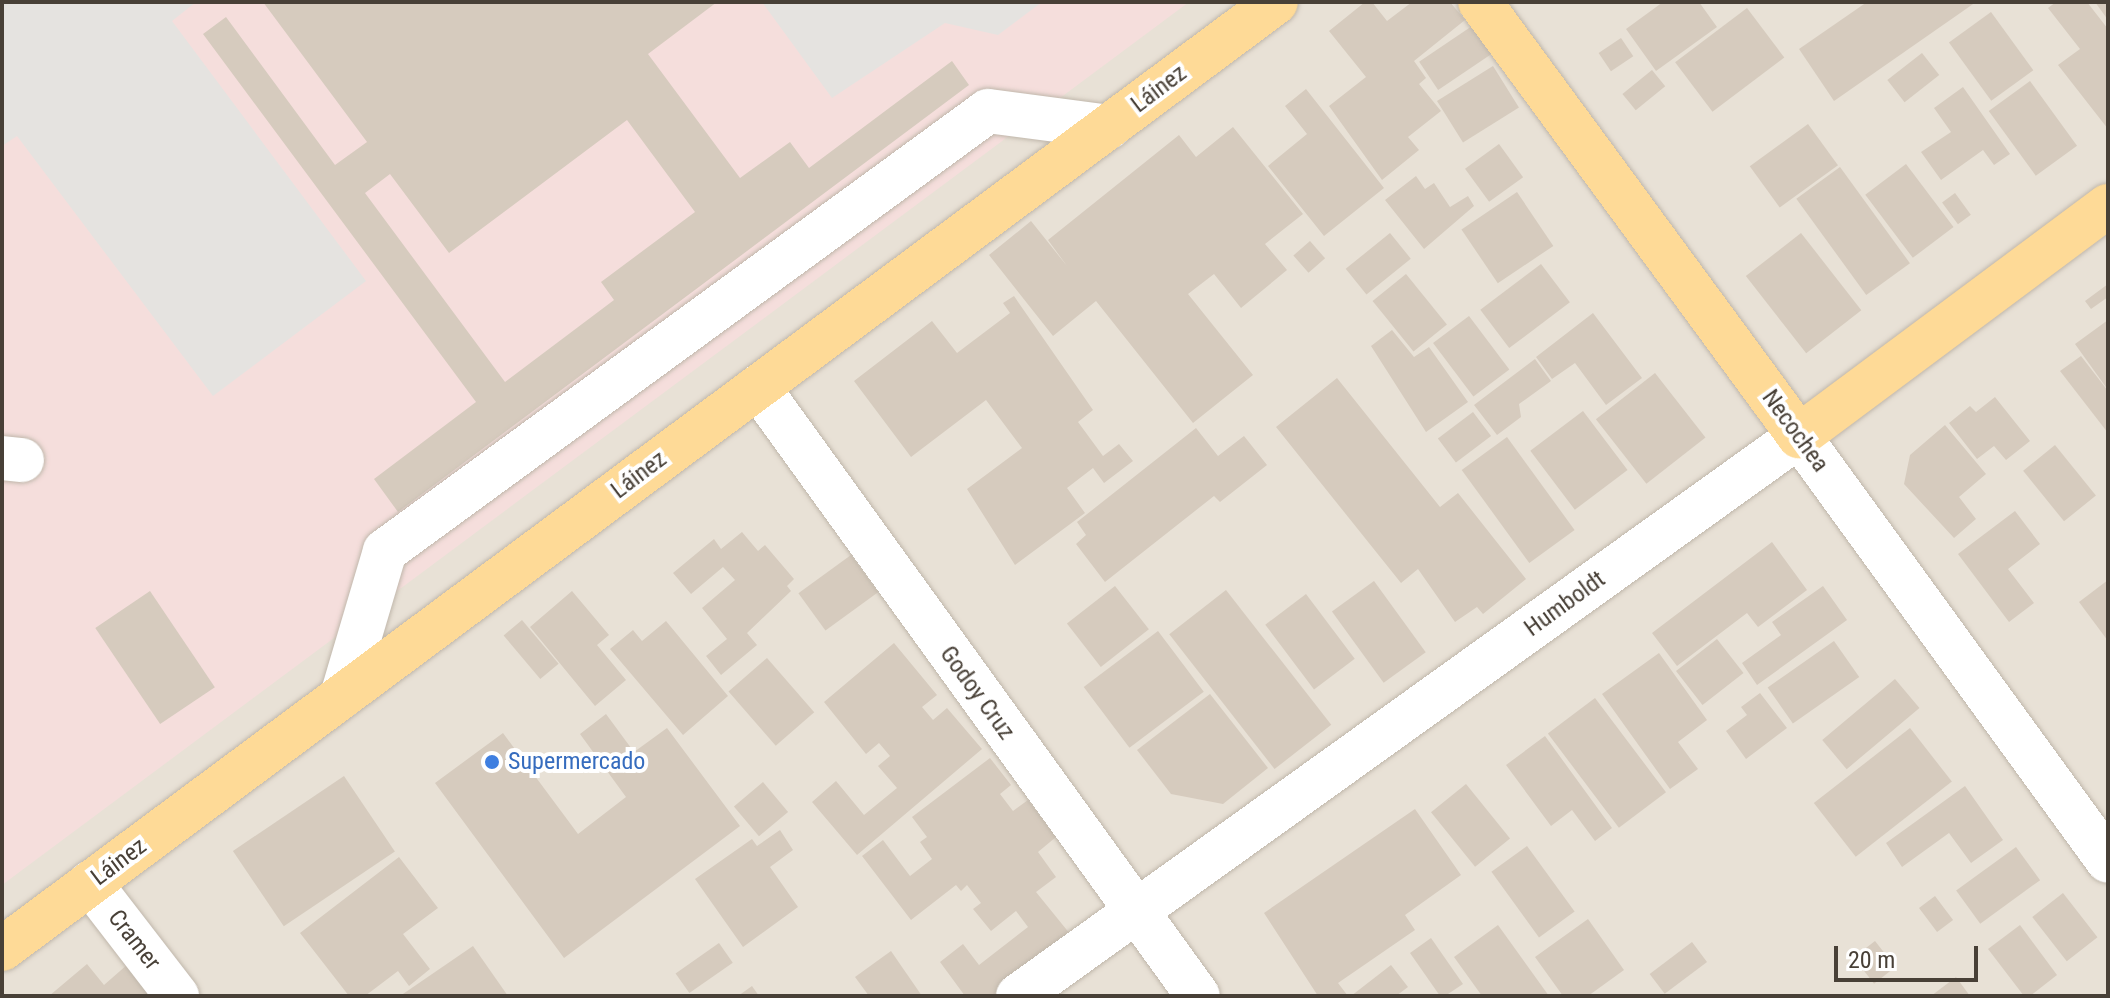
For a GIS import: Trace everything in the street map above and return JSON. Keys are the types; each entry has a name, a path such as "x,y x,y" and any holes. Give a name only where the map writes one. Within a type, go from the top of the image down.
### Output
{"main road":[{"name":"Láinez","path":"2,949 1276,2"},
{"name":"Necochea","path":"1480,2 1799,436"},
{"name":"Humboldt","path":"1799,436 2108,206"}],"street":[{"path":"342,696 385,551 988,111 1109,127"},
{"name":"Godoy Cruz","path":"758,387 1134,912 1198,996"},
{"name":"Necochea","path":"1799,436 2108,861"},
{"name":"Humboldt","path":"1018,996 1799,436"},
{"name":"Cramer","path":"90,883 177,996"}],"shaded area":[{"path":"2,2 2108,2 2108,996 2,996"},
{"path":"2,2 1189,2 2,885"},
{"path":"2,2 196,2 172,21 366,281 213,396 17,136 2,146"},
{"path":"762,2 1042,2 998,35 945,23 832,98"}],"building":[{"path":"263,2 717,2 648,54 740,178 790,142 809,168 952,61 969,85 398,512 374,479 476,402 203,34 226,17 335,165 367,142","holes":["627,120 695,212 601,282 614,300 505,382 365,193 390,174 449,253"]},
{"path":"1365,2 1372,2 1387,21 1412,2 1450,2 1465,20 1414,61 1426,78 1419,84 1441,111 1408,137 1419,150 1382,180 1329,106 1366,77 1329,31"},
{"path":"1663,2 1699,2 1717,27 1656,71 1626,29"},
{"path":"1867,2 1976,2 1834,101 1799,49"},
{"path":"2056,2 2087,2 2108,29 2108,129 2058,65 2080,49 2048,8"},
{"path":"2095,2 2108,2 2108,20"},
{"path":"1747,8 1784,58 1712,112 1675,62"},
{"path":"1991,12 2033,70 1991,101 1949,43"},
{"path":"1478,22 1497,50 1438,90 1419,62"},
{"path":"1621,38 1633,56 1611,71 1599,53"},
{"path":"1922,53 1939,75 1905,102 1887,80"},
{"path":"1493,66 1519,108 1463,143 1437,101"},
{"path":"1652,70 1665,86 1636,110 1622,94"},
{"path":"2030,81 2077,146 2036,176 1989,111"},
{"path":"1963,87 2010,154 1994,165 1983,150 1941,180 1921,152 1951,132 1934,108"},
{"path":"1306,89 1384,188 1324,236 1268,166 1307,134 1285,106"},
{"path":"1808,124 1838,165 1780,208 1750,166"},
{"path":"1233,127 1303,214 1265,244 1287,270 1241,308 1214,274 1188,294 1253,375 1193,423 1096,301 1053,336 989,255 1031,221 1067,266 1048,240 1179,135 1196,157"},
{"path":"1499,144 1523,177 1489,202 1465,169"},
{"path":"1906,164 1954,227 1913,258 1865,195"},
{"path":"1840,167 1910,263 1866,295 1796,199"},
{"path":"1416,176 1425,189 1434,183 1450,207 1468,196 1474,206 1424,249 1385,200"},
{"path":"1517,192 1553,246 1498,283 1461,229"},
{"path":"1955,193 1971,215 1958,224 1942,202"},
{"path":"1390,233 1411,259 1366,295 1346,269"},
{"path":"1801,233 1861,310 1806,353 1746,276"},
{"path":"1310,241 1325,258 1308,273 1293,255"},
{"path":"1541,264 1570,302 1509,348 1480,310"},
{"path":"1406,274 1447,325 1413,352 1373,301"},
{"path":"2108,284 2108,297 2091,309 2085,301"},
{"path":"1014,296 1093,410 1078,422 1103,456 1119,444 1133,461 1104,483 1093,468 1067,488 1085,513 1015,565 967,489 1022,448 986,400 911,457 854,381 932,321 957,353 1010,313 1003,303"},
{"path":"1593,313 1642,378 1606,405 1575,363 1552,379 1536,357"},
{"path":"1469,316 1509,370 1473,397 1433,343"},
{"path":"2108,320 2108,390 2075,344"},
{"path":"1392,330 1414,357 1429,347 1468,402 1426,432 1371,346"},
{"path":"2081,356 2108,391 2108,433 2060,371"},
{"path":"1535,359 1551,381 1519,404 1521,417 1497,435 1474,405"},
{"path":"1655,373 1705,438 1646,484 1596,419"},
{"path":"1337,378 1440,507 1458,493 1526,579 1483,614 1477,607 1455,622 1418,569 1401,583 1276,427"},
{"path":"1995,397 2030,441 2006,460 1994,446 1977,459 1949,423 1970,406 1976,412"},
{"path":"1583,411 1628,470 1575,510 1530,451"},
{"path":"1473,412 1491,436 1456,462 1438,438"},
{"path":"1945,425 1986,474 1959,497 1976,519 1954,538 1904,484 1910,455"},
{"path":"1196,428 1218,456 1244,436 1267,465 1220,502 1214,496 1105,582 1076,544 1086,535 1077,522"},
{"path":"1507,437 1575,530 1529,563 1462,470"},
{"path":"2055,445 2096,496 2064,521 2023,471"},
{"path":"2015,511 2040,544 2008,569 2034,603 2009,622 1958,554"},
{"path":"742,532 758,551 765,545 794,579 787,586 791,591 747,633 757,645 721,675 706,656 727,639 702,608 735,580 723,567 691,594 673,573 714,539 721,549"},
{"path":"1772,542 1807,590 1758,627 1747,613 1677,666 1652,633"},
{"path":"851,555 878,592 825,630 798,593"},
{"path":"2108,580 2108,641 2079,602"},
{"path":"1374,581 1426,652 1384,683 1332,612"},
{"path":"1115,586 1149,629 1101,667 1067,624"},
{"path":"1823,586 1847,620 1757,685 1742,663 1781,635 1772,622"},
{"path":"1226,590 1331,725 1275,769 1169,634"},
{"path":"150,591 215,687 160,724 95,628"},
{"path":"572,591 609,635 597,645 626,680 595,706 530,627"},
{"path":"1306,594 1355,659 1314,689 1265,625"},
{"path":"522,620 559,664 540,679 504,635"},
{"path":"666,621 728,696 683,735 610,649 633,630 642,641"},
{"path":"1158,631 1204,692 1129,748 1084,687"},
{"path":"1717,639 1743,673 1702,705 1676,671"},
{"path":"1834,641 1859,677 1793,724 1768,687"},
{"path":"894,643 937,695 922,707 933,720 947,708 982,749 857,855 812,802 836,781 864,815 897,788 878,766 890,756 879,743 866,754 824,702"},
{"path":"1659,653 1707,720 1678,742 1698,769 1670,789 1602,694"},
{"path":"767,658 814,712 776,746 729,691"},
{"path":"1895,679 1919,708 1847,769 1822,740"},
{"path":"1760,693 1787,728 1746,759 1726,731 1747,715 1741,707"},
{"path":"1210,694 1268,768 1223,804 1171,794 1137,750"},
{"path":"1595,698 1666,792 1619,828 1548,734"},
{"path":"606,714 634,752 667,728 740,826 564,958 435,783 503,733 578,834 626,797 580,734"},
{"path":"1910,728 1952,782 1856,857 1814,803"},
{"path":"1545,736 1612,828 1595,841 1572,810 1551,826 1506,765"},
{"path":"990,758 1011,785 1000,794 1013,811 1028,800 1056,837 1038,852 1056,877 1036,892 1079,945 997,996 965,996 940,962 963,944 979,965 1028,927 1016,911 991,931 973,909 981,903 967,885 961,891 956,885 911,920 862,856 883,840 910,876 932,859 920,842 927,837 912,817"},
{"path":"344,776 395,851 284,926 233,851"},
{"path":"763,782 788,812 759,836 734,806"},
{"path":"1466,784 1510,838 1475,867 1431,812"},
{"path":"1965,786 2003,840 1971,863 1949,833 1902,867 1886,843"},
{"path":"1415,809 1461,875 1405,915 1415,930 1338,983 1348,996 1318,996 1264,913"},
{"path":"780,830 793,850 770,867 798,907 743,947 695,879 752,839 757,846"},
{"path":"1527,846 1575,912 1539,937 1491,872"},
{"path":"2016,847 2040,880 1980,924 1956,890"},
{"path":"399,857 438,908 403,934 430,969 409,986 398,971 365,996 349,996 300,933"},
{"path":"2063,893 2097,937 2067,961 2032,917"},
{"path":"1935,896 1953,920 1937,932 1919,908"},
{"path":"1588,919 1624,970 1588,996 1563,996 1535,957"},
{"path":"1498,925 1549,996 1482,996 1454,957"},
{"path":"2020,925 2057,975 2030,996 2024,996 1988,949"},
{"path":"1431,938 1463,984 1445,996 1440,996 1410,953"},
{"path":"1875,941 1895,967 1874,984 1854,958"},
{"path":"1692,942 1707,962 1665,994 1650,974"},
{"path":"719,943 733,963 689,993 676,973"},
{"path":"473,946 508,996 400,996"},
{"path":"891,951 922,996 869,996 855,977"},
{"path":"136,957 168,996 49,996 87,964 104,985"},
{"path":"1391,965 1408,987 1396,996 1351,996"},
{"path":"1956,977 1970,996 1931,996"},
{"path":"752,986 759,996 738,996"}],"place":[{"name":"Supermercado","path":"492,762"}]}
